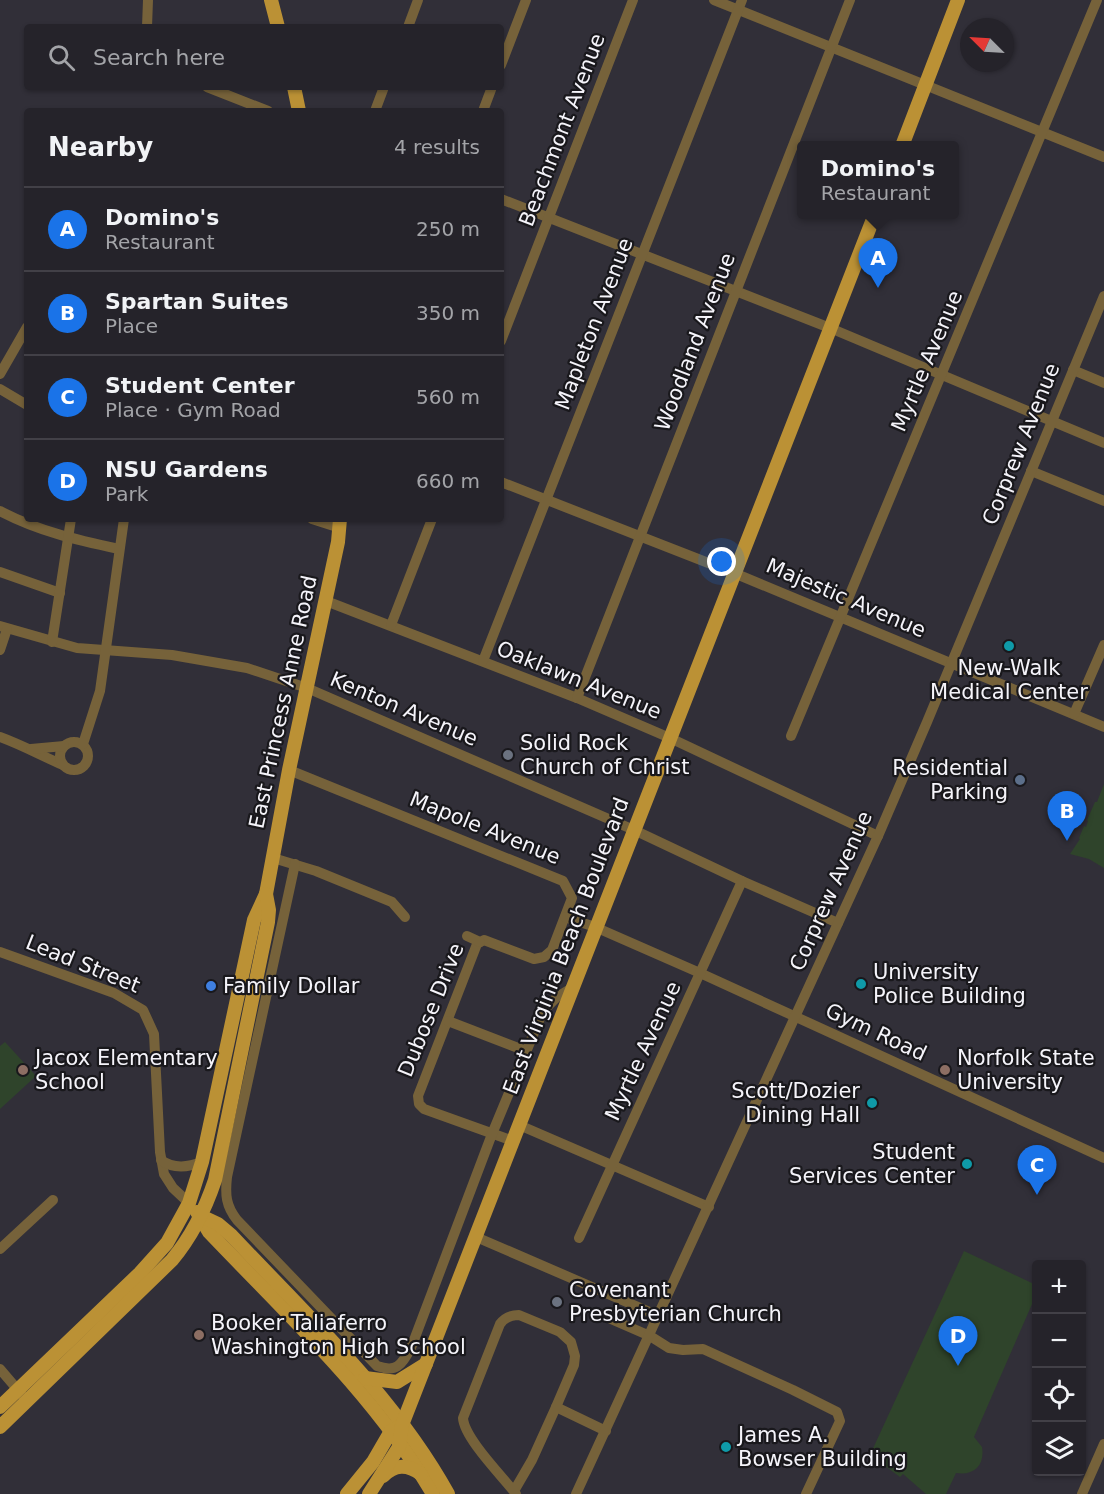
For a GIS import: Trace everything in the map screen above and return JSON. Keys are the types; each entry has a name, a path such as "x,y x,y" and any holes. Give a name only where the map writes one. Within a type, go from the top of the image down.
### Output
{"main road":[{"path":"271,0 277,24"},
{"path":"904,141 958,0"},
{"path":"295,90 298,108"},
{"name":"East Virginia Beach Boulevard","path":"345,1493 373,1462 396,1428 426,1364 873,219"},
{"name":"East Princess Anne Road","path":"0,1427 22,1395 140,1274 167,1243 189,1203 202,1162 254,920 266,894 340,523"},
{"name":"East Princess Anne Road","path":"0,1407 22,1395 172,1260 201,1216 215,1180 268,922 266,894"},
{"path":"189,1203 201,1216 210,1232 426,1457 448,1494"},
{"path":"201,1216 218,1224 231,1235 365,1378 396,1428 400,1443 433,1494"},
{"path":"365,1378 397,1382 426,1364"},
{"path":"369,1494 400,1443"},
{"path":"379,1479 389,1470 399,1466 410,1468 421,1474"}],"street":[{"path":"147,24 148,0"},
{"path":"409,24 418,0"},
{"path":"504,57 526,0"},
{"name":"Beachmont Avenue","path":"504,333 633,0"},
{"path":"714,0 740,5 832,47 1104,157"},
{"name":"Woodland Avenue","path":"577,698 850,0"},
{"name":"Myrtle Avenue","path":"792,735 1097,0"},
{"name":"Mapleton Avenue","path":"483,661 740,5"},
{"path":"215,90 260,108"},
{"path":"376,108 383,90"},
{"path":"484,108 491,90"},
{"path":"504,200 830,328 1104,442"},
{"name":"Corprew Avenue","path":"576,1494 878,836 1104,296"},
{"path":"0,374 24,332"},
{"path":"15,348 24,352"},
{"path":"1073,370 1104,383"},
{"path":"0,390 24,403"},
{"path":"1031,471 1104,501"},
{"name":"Majestic Avenue","path":"504,483 734,573 1104,726"},
{"path":"0,511 19,521 69,538 119,549"},
{"path":"52,642 71,522"},
{"path":"0,737 74,770 85,766 89,755 83,744 97,702 124,522"},
{"path":"390,626 431,522"},
{"path":"0,572 60,593"},
{"name":"Oaklawn Avenue","path":"326,601 577,698 670,738 878,836"},
{"path":"0,650 4,628"},
{"name":"Kenton Avenue","path":"4,628 77,648 172,655 247,668 307,688 634,830 838,923"},
{"path":"1074,714 1100,665 1104,645"},
{"path":"31,749 64,746 71,742 83,744"},
{"path":"63,765 60,753 64,746"},
{"name":"Mapole Avenue","path":"289,770 563,881 572,898 565,917"},
{"path":"273,858 295,864 392,902 405,917"},
{"path":"295,864 227,1177 226,1202 237,1220 372,1362 385,1369 395,1368 401,1364 411,1348 492,1134 543,1011 557,997 572,988"},
{"name":"Myrtle Avenue","path":"579,1238 742,881"},
{"path":"565,917 595,927 795,1017"},
{"name":"Dubose Drive","path":"513,1141 424,1109 419,1104 418,1096 477,944 484,940 534,958 544,957 552,950 565,917"},
{"path":"466,936 480,942"},
{"name":"Lead Street","path":"0,952 114,993 143,1010 154,1034 161,1160 164,1174 168,1182 189,1203"},
{"name":"Gym Road","path":"795,1017 1104,1158"},
{"path":"448,1021 526,1051"},
{"path":"519,1125 709,1207"},
{"path":"161,1160 174,1166 202,1162"},
{"path":"0,1250 53,1200"},
{"path":"476,1237 659,1316"},
{"path":"519,1315 560,1332 571,1342 575,1356 574,1365 556,1407 515,1493 471,1439 464,1425 466,1408 500,1323 508,1316 519,1315"},
{"path":"604,1316 650,1336 675,1350 703,1349 837,1412 840,1421 806,1494"},
{"path":"365,1378 372,1362"},
{"path":"0,1369 22,1395"},
{"path":"556,1407 606,1431"},
{"path":"1082,1494 1104,1444"}],"green space":[{"path":"1104,784 1104,868 1089,859 1070,854 1080,839 1084,826 1086,827"},
{"path":"5,1042 36,1076 0,1109 0,1046"},
{"path":"964,1251 1032,1283 1032,1304 974,1437 982,1447 982,1459 977,1468 968,1473 956,1473 946,1494 926,1494 903,1474 900,1477 870,1455"}],"place":[{"name":"Domino's","path":"878,288"},
{"name":"New-Walk Medical Center","path":"1009,646"},
{"name":"Solid Rock Church of Christ","path":"508,755"},
{"name":"Residential Parking","path":"1020,780"},
{"name":"Spartan Suites","path":"1067,841"},
{"name":"University Police Building","path":"861,984"},
{"name":"Family Dollar","path":"211,986"},
{"name":"Jacox Elementary School","path":"23,1070"},
{"name":"Norfolk State University","path":"945,1070"},
{"name":"Scott/Dozier Dining Hall","path":"872,1103"},
{"name":"Student Services Center","path":"967,1164"},
{"name":"Student Center","path":"1037,1195"},
{"name":"Covenant Presbyterian Church","path":"557,1302"},
{"name":"Booker Taliaferro Washington High School","path":"199,1335"},
{"name":"NSU Gardens","path":"958,1366"},
{"name":"James A. Bowser Building","path":"726,1447"}]}
